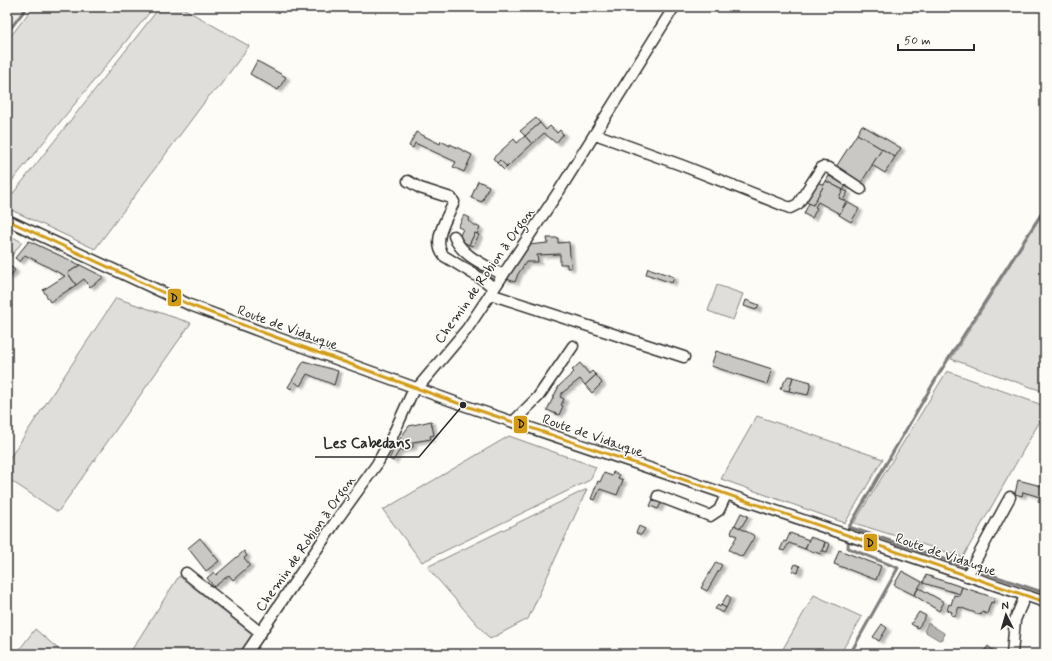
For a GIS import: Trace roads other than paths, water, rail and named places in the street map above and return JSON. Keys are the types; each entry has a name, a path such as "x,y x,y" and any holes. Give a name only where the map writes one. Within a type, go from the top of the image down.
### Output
{"street":[{"name":"Chemin de Robion à Orgon","path":"246,654 336,521 377,464 392,437 412,393 419,387 467,329 559,191 674,7"},
{"path":"595,134 681,165 790,208 798,204 822,167 829,168 861,189"},
{"path":"408,181 420,188 451,198 454,202 440,235 440,251 444,256 485,281 492,291 684,357"},
{"name":"Route de Vidauque","path":"7,220 190,305 513,422 1045,602"},
{"path":"454,236 457,244 465,253 503,275"},
{"path":"513,422 538,397 573,346"},
{"path":"658,496 710,516 719,510 726,495"},
{"path":"967,576 1010,497"},
{"path":"186,573 261,633"},
{"path":"1012,654 1015,620 1025,596"}],"waterway":[{"path":"7,33 27,7"},
{"path":"850,654 898,568 848,548 849,527 940,372 1045,208"},
{"path":"849,527 1045,593"}],"place":[{"name":"Les Cabedans","path":"463,405"}]}
